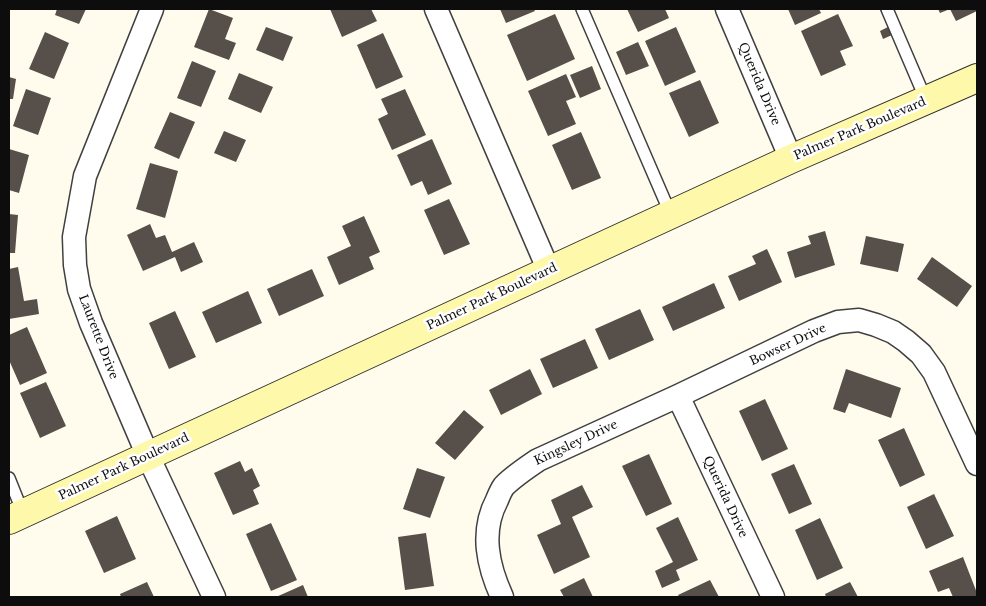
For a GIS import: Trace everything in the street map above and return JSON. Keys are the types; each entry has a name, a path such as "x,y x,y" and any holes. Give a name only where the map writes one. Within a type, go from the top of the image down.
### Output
{"main road":[{"name":"Palmer Park Boulevard","path":"16,517 791,159 977,78"}],"street":[{"name":"Laurette Drive","path":"152,9 85,176 74,237 75,264 79,290 90,323 148,456 214,597"},
{"path":"436,9 549,271"},
{"name":"Querida Drive","path":"727,9 791,159"},
{"name":"Bowser Drive","path":"678,396 814,331 838,322 860,320 892,332 921,354 934,372 977,464"},
{"name":"Querida Drive","path":"678,396 773,597"},
{"name":"Kingsley Drive","path":"502,597 490,563 487,528 493,507 503,488 518,473 538,460 678,396"}],"lane":[{"path":"582,9 671,214"},
{"path":"888,9 926,100"},
{"path":"9,478 16,517"}],"building":[{"path":"57,9 86,9 79,24 55,15"},
{"path":"209,9 233,18 225,39 236,43 229,60 194,47"},
{"path":"330,9 371,9 377,21 342,37"},
{"path":"500,9 534,9 535,11 506,23"},
{"path":"627,9 665,9 669,18 638,32"},
{"path":"788,9 819,9 821,13 795,25"},
{"path":"938,9 950,9 940,13"},
{"path":"950,9 977,9 977,11 956,21"},
{"path":"555,14 575,59 527,81 507,35"},
{"path":"838,14 853,46 840,51 846,65 821,76 801,31"},
{"path":"266,27 293,37 283,61 256,50"},
{"path":"676,27 696,72 665,86 645,41"},
{"path":"888,27 892,35 883,39 880,31"},
{"path":"45,32 69,43 54,79 29,69"},
{"path":"383,33 403,77 376,89 357,45"},
{"path":"638,42 649,66 626,75 616,52"},
{"path":"192,61 216,71 201,107 177,98"},
{"path":"592,66 601,89 580,98 570,75"},
{"path":"239,73 273,87 261,113 228,99"},
{"path":"566,74 576,97 566,101 576,124 548,136 528,91"},
{"path":"9,77 16,79 13,99 9,99"},
{"path":"700,80 719,123 689,137 669,93"},
{"path":"26,89 51,98 38,135 13,126"},
{"path":"405,89 426,135 392,150 378,119 388,114 381,99"},
{"path":"170,112 195,122 179,159 154,148"},
{"path":"224,131 246,140 236,162 214,153"},
{"path":"581,132 601,178 572,190 552,145"},
{"path":"432,139 452,184 428,195 422,181 411,186 397,155"},
{"path":"9,149 29,155 19,193 9,190"},
{"path":"150,163 178,171 165,218 136,209"},
{"path":"449,199 470,244 444,255 424,210"},
{"path":"9,214 18,215 15,253 9,253"},
{"path":"364,216 380,252 369,257 374,269 339,285 327,257 351,246 342,226"},
{"path":"150,224 156,238 165,235 172,252 194,242 203,262 181,272 175,257 143,271 127,235"},
{"path":"825,231 835,265 795,278 787,252 811,244 808,236"},
{"path":"866,236 904,244 898,272 860,264"},
{"path":"767,249 782,282 739,301 728,276 756,264 752,256"},
{"path":"932,257 972,286 957,307 917,279"},
{"path":"18,267 24,301 37,299 39,314 9,319 9,269"},
{"path":"312,269 324,296 279,316 267,289"},
{"path":"714,283 725,308 673,331 662,307"},
{"path":"248,291 262,323 216,343 202,312"},
{"path":"640,309 654,340 609,360 595,329"},
{"path":"175,311 196,357 169,369 149,323"},
{"path":"27,327 47,373 20,385 9,360 9,335"},
{"path":"585,339 598,368 553,388 540,359"},
{"path":"530,369 542,394 501,415 489,390"},
{"path":"846,369 901,388 891,418 849,403 845,413 833,409"},
{"path":"46,382 66,426 40,438 20,393"},
{"path":"765,399 788,449 762,461 739,411"},
{"path":"464,410 484,427 455,460 435,443"},
{"path":"904,428 925,475 900,487 878,440"},
{"path":"649,454 672,504 646,516 622,466"},
{"path":"240,461 245,472 252,468 260,486 253,490 259,504 233,515 214,473"},
{"path":"794,464 812,504 789,514 771,474"},
{"path":"417,468 445,477 430,518 403,509"},
{"path":"582,485 593,507 572,517 590,557 554,574 537,535 561,524 551,500"},
{"path":"934,494 954,536 926,549 907,507"},
{"path":"117,516 136,559 104,573 85,531"},
{"path":"678,517 698,560 676,570 680,580 662,588 655,571 673,562 656,528"},
{"path":"820,518 843,568 817,580 795,530"},
{"path":"271,523 297,580 271,591 246,534"},
{"path":"426,533 434,586 405,590 398,537"},
{"path":"963,557 977,596 953,597 949,588 938,592 929,571"},
{"path":"584,578 593,597 564,597 560,590"},
{"path":"710,580 719,597 679,597 678,595"},
{"path":"147,582 154,597 121,597 120,594"},
{"path":"850,582 858,597 826,597 825,594"},
{"path":"303,585 308,597 276,597"}]}
